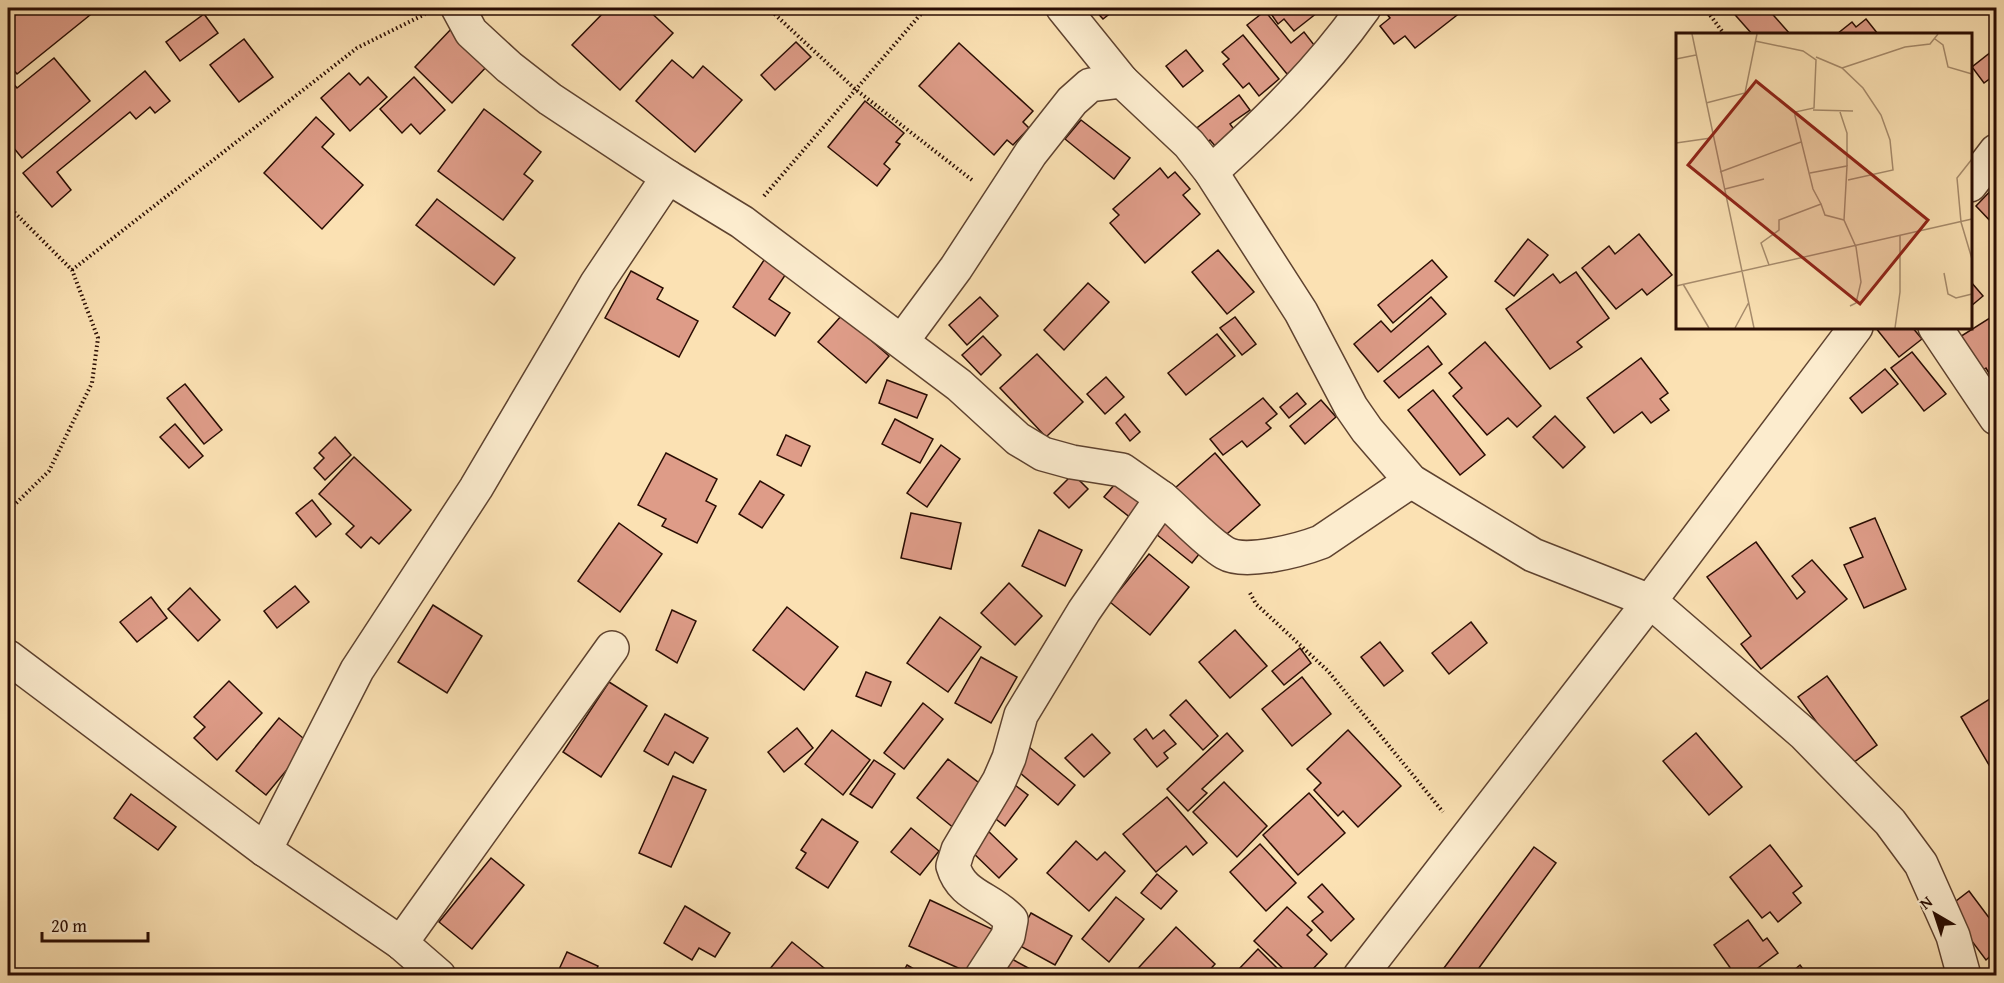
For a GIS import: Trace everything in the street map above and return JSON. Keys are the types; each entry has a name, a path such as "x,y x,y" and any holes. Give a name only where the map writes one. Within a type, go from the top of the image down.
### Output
{"street":[{"path":"1063,8 1122,81 1189,144 1210,172 1301,312 1351,406 1367,430 1411,481 1533,555 1650,601 1804,734 1890,822 1921,864 1953,936 1964,975"},
{"path":"1210,172 1298,90 1343,38 1364,8"},
{"path":"444,10 508,67 550,99 668,177 742,222 902,341 959,385 1018,439 1043,454 1072,462 1122,470 1162,498 1227,554 1252,557 1306,548 1321,542 1411,481"},
{"path":"902,341 956,268 1031,153 1072,100 1090,85 1122,81"},
{"path":"1971,184 1996,151"},
{"path":"265,850 357,670 476,488 597,283 668,177"},
{"path":"1360,975 1650,601 1855,328"},
{"path":"1936,328 1996,418"},
{"path":"982,975 1008,936 1011,920 999,907 962,887 953,866 958,850 999,781 1009,758 1022,715 1040,682 1084,611 1162,498"},
{"path":"401,943 612,648"},
{"path":"8,658 265,850 401,943 439,975"}],"path":[{"path":"768,8 855,90 999,201"},
{"path":"742,222 926,8"},
{"path":"1705,8 1723,33"},
{"path":"72,270 357,48 444,10"},
{"path":"8,206 72,270 98,338 92,383 49,471 8,511"},
{"path":"1227,554 1256,604 1328,670 1464,838"}],"building":[{"path":"16,8 92,8 95,11 17,74 8,63 8,21 19,12"},
{"path":"608,8 646,8 673,33 620,90 572,45"},
{"path":"1093,8 1117,8 1103,19"},
{"path":"1267,8 1313,8 1317,13 1294,31 1284,19 1278,24"},
{"path":"1382,8 1457,8 1461,12 1415,48 1405,36 1394,44 1380,26 1390,18"},
{"path":"1729,8 1767,8 1789,33 1751,33"},
{"path":"1265,11 1291,43 1304,32 1318,50 1287,74 1247,25"},
{"path":"204,14 218,33 180,61 166,42"},
{"path":"1866,19 1877,33 1838,33 1852,22 1856,27"},
{"path":"453,27 490,63 452,103 415,67"},
{"path":"1243,35 1279,79 1259,96 1249,83 1243,88 1223,64 1229,59 1222,52"},
{"path":"244,39 273,77 239,102 210,65"},
{"path":"796,42 811,57 775,90 761,75"},
{"path":"959,43 1033,111 1023,122 1029,128 1013,145 1007,140 994,155 919,86"},
{"path":"1996,48 1996,74 1984,83 1972,67"},
{"path":"1186,50 1203,71 1183,87 1166,66"},
{"path":"54,58 90,101 22,158 8,141 8,88 13,83 17,88"},
{"path":"672,60 693,78 703,66 742,100 695,152 636,101"},
{"path":"145,71 170,101 155,113 150,107 136,119 130,112 57,172 71,190 52,207 23,173"},
{"path":"349,73 360,85 368,77 387,97 350,131 321,98"},
{"path":"414,77 445,110 420,134 411,124 402,133 380,109"},
{"path":"1239,95 1250,110 1230,124 1236,132 1216,147 1210,140 1204,145 1193,131"},
{"path":"865,101 904,133 896,142 900,144 884,164 890,169 877,186 828,147"},
{"path":"484,109 541,152 524,174 533,181 503,220 438,171"},
{"path":"316,117 334,134 322,147 363,185 322,229 264,173"},
{"path":"1081,120 1130,158 1114,179 1065,139"},
{"path":"1160,168 1168,178 1175,172 1190,189 1183,195 1200,214 1145,263 1110,223 1119,215 1113,209"},
{"path":"1996,185 1996,227 1976,206"},
{"path":"437,199 515,258 494,285 416,225"},
{"path":"1639,234 1672,275 1647,295 1642,289 1616,309 1582,268 1609,246 1615,254"},
{"path":"1528,239 1548,255 1514,296 1495,281"},
{"path":"1218,250 1254,292 1227,314 1192,272"},
{"path":"770,251 792,265 769,299 790,313 775,336 733,307"},
{"path":"1432,260 1447,277 1393,323 1378,305"},
{"path":"631,271 663,288 657,299 698,321 679,357 605,318"},
{"path":"1576,272 1609,318 1577,342 1582,347 1550,369 1506,309 1553,274 1560,283"},
{"path":"1971,282 1983,296 1971,306"},
{"path":"1088,283 1109,302 1064,350 1044,330"},
{"path":"980,297 998,316 967,345 949,325"},
{"path":"1431,297 1446,314 1378,372 1354,344 1381,321 1391,332"},
{"path":"1996,314 1996,385 1986,368 1977,374 1955,340"},
{"path":"842,315 889,356 866,383 818,342"},
{"path":"1235,317 1256,344 1242,355 1220,328"},
{"path":"1876,328 1913,328 1922,339 1899,357"},
{"path":"1217,334 1235,356 1186,395 1168,373"},
{"path":"983,336 1001,355 981,375 962,355"},
{"path":"1485,342 1541,406 1517,427 1508,418 1487,435 1453,396 1462,388 1449,373"},
{"path":"1428,346 1442,364 1399,398 1384,381"},
{"path":"1912,352 1946,394 1924,411 1891,368"},
{"path":"1037,354 1083,402 1046,437 1000,388"},
{"path":"1641,358 1668,393 1660,399 1669,410 1651,423 1642,412 1614,433 1587,398"},
{"path":"1885,369 1898,384 1862,413 1850,398"},
{"path":"1106,377 1124,397 1105,414 1087,394"},
{"path":"887,380 927,395 917,418 879,403"},
{"path":"185,384 222,430 204,444 167,398"},
{"path":"1433,390 1485,455 1460,475 1408,410"},
{"path":"1297,393 1306,404 1289,418 1280,407"},
{"path":"1263,398 1277,414 1266,423 1271,428 1247,447 1242,441 1223,455 1210,439"},
{"path":"1321,400 1336,417 1305,444 1290,426"},
{"path":"1125,414 1140,432 1130,441 1116,423"},
{"path":"1555,416 1585,447 1563,468 1533,437"},
{"path":"895,419 933,439 920,463 882,444"},
{"path":"175,424 203,456 189,468 160,437"},
{"path":"786,435 810,446 801,466 777,455"},
{"path":"335,437 351,455 325,480 314,468 324,458 319,453"},
{"path":"941,445 960,459 927,507 907,493"},
{"path":"666,453 717,479 706,501 716,506 697,543 662,526 666,519 638,505"},
{"path":"1215,453 1260,505 1220,540 1175,488"},
{"path":"354,457 411,510 379,544 371,537 361,548 346,534 354,526 319,494"},
{"path":"1073,474 1088,489 1069,508 1054,493"},
{"path":"1121,477 1152,502 1136,522 1104,497"},
{"path":"760,481 784,495 762,528 739,514"},
{"path":"312,500 331,524 316,537 296,513"},
{"path":"1168,510 1208,543 1192,563 1151,530"},
{"path":"911,513 961,523 951,569 901,558"},
{"path":"1875,518 1906,589 1864,608 1844,565 1863,557 1850,528"},
{"path":"619,523 662,554 620,612 578,581"},
{"path":"1039,530 1082,550 1065,586 1022,566"},
{"path":"1756,542 1797,599 1805,592 1792,576 1812,560 1847,599 1761,669 1741,644 1751,636 1707,577"},
{"path":"1149,554 1189,587 1150,635 1110,602"},
{"path":"1009,583 1042,616 1015,645 981,613"},
{"path":"295,586 309,602 277,628 264,611"},
{"path":"190,588 220,620 198,641 168,609"},
{"path":"151,597 167,618 137,642 120,622"},
{"path":"433,605 482,636 447,693 398,662"},
{"path":"787,607 838,647 804,690 753,650"},
{"path":"672,610 696,621 677,663 656,650"},
{"path":"940,617 981,647 948,692 907,663"},
{"path":"1471,622 1487,643 1449,674 1432,653"},
{"path":"1235,630 1267,666 1230,698 1199,662"},
{"path":"1380,642 1403,671 1384,686 1361,657"},
{"path":"1300,648 1311,663 1284,685 1272,671"},
{"path":"981,657 1017,677 991,723 955,703"},
{"path":"866,672 891,682 881,706 856,696"},
{"path":"1827,676 1877,745 1849,766 1798,697"},
{"path":"1302,677 1331,714 1292,746 1262,709"},
{"path":"229,681 262,713 217,760 194,738 205,727 194,717"},
{"path":"609,682 647,706 601,777 563,752"},
{"path":"1996,695 1996,760 1989,765 1961,717"},
{"path":"1186,700 1218,736 1203,750 1170,715"},
{"path":"923,703 943,719 904,769 884,753"},
{"path":"665,714 708,738 693,763 675,752 668,765 644,751"},
{"path":"279,718 309,743 266,795 236,771"},
{"path":"797,728 813,748 784,772 768,752"},
{"path":"1146,729 1153,739 1164,730 1176,744 1164,753 1168,758 1157,767 1134,739"},
{"path":"832,730 870,760 843,795 805,764"},
{"path":"1348,730 1401,786 1358,827 1343,811 1338,816 1314,790 1321,783 1307,769"},
{"path":"1227,733 1243,751 1202,789 1207,793 1188,811 1167,789"},
{"path":"1696,733 1742,787 1709,815 1663,761"},
{"path":"1092,734 1110,753 1084,777 1065,758"},
{"path":"1029,747 1075,785 1058,805 1013,767"},
{"path":"948,759 987,789 955,829 917,798"},
{"path":"874,760 895,774 872,808 850,794"},
{"path":"673,776 706,790 671,867 639,853"},
{"path":"1011,782 1028,795 1005,826 988,813"},
{"path":"1224,782 1267,826 1237,857 1193,812"},
{"path":"1309,793 1345,833 1298,875 1263,835"},
{"path":"131,794 176,827 158,850 114,818"},
{"path":"1167,797 1207,843 1193,855 1186,846 1156,872 1123,834"},
{"path":"822,819 858,842 828,888 796,868 806,853 801,850"},
{"path":"911,828 939,851 920,875 891,852"},
{"path":"986,829 1017,859 999,878 968,848"},
{"path":"1076,841 1097,860 1105,852 1125,871 1089,911 1047,873"},
{"path":"1260,844 1296,883 1266,911 1230,872"},
{"path":"1770,845 1802,886 1793,893 1801,903 1778,922 1770,912 1762,918 1730,877"},
{"path":"1534,847 1556,863 1473,976 1438,976"},
{"path":"491,858 524,885 472,949 439,922"},
{"path":"1157,874 1177,891 1161,909 1141,893"},
{"path":"1322,884 1354,919 1331,941 1312,921 1323,912 1308,897"},
{"path":"1969,891 1996,927 1996,951 1986,960 1947,908"},
{"path":"1116,897 1144,919 1109,962 1082,939"},
{"path":"930,900 994,930 974,975 909,946"},
{"path":"685,906 730,933 715,957 699,948 692,960 664,943"},
{"path":"1287,907 1312,930 1307,935 1327,954 1311,971 1316,976 1291,976 1254,941"},
{"path":"1031,913 1072,936 1055,965 1015,943"},
{"path":"1748,920 1763,941 1767,938 1778,953 1747,976 1736,976 1714,945"},
{"path":"1176,927 1215,964 1204,976 1131,976"},
{"path":"792,942 829,972 825,976 764,976"},
{"path":"1258,949 1285,976 1243,976 1238,970"},
{"path":"567,952 598,966 593,976 556,976"},
{"path":"1010,958 1043,976 1000,976"},
{"path":"907,965 926,976 901,976"},
{"path":"1800,965 1808,976 1787,976"},
{"path":"1996,967 1996,976 1986,976 1986,975"}]}
